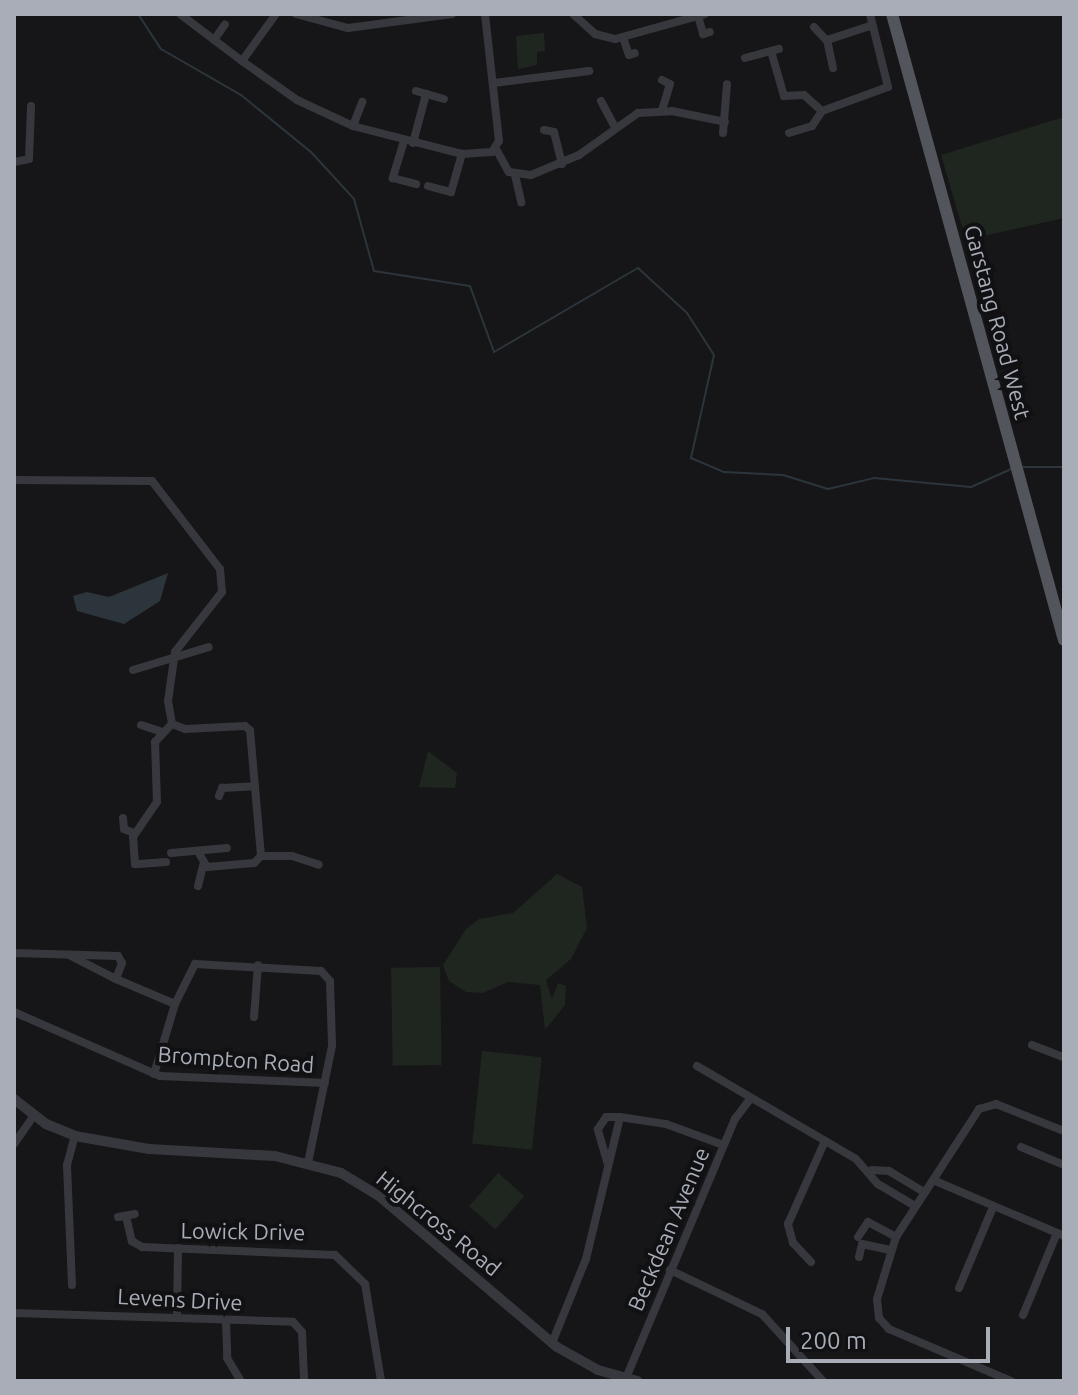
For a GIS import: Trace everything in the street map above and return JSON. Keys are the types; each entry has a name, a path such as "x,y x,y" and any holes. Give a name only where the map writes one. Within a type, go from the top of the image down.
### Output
{"main road":[{"name":"Garstang Road West","path":"892,14 1064,640"}],"street":[{"path":"180,14 297,100 353,126 462,154 496,149"},
{"path":"242,61 276,14"},
{"path":"296,14 337,27 381,19 452,14"},
{"path":"485,14 499,131 496,149 515,175 521,202"},
{"path":"573,14 595,34 623,37 671,18 701,15 703,34 710,32"},
{"path":"789,133 812,126 822,111 887,89 870,14"},
{"path":"214,40 225,24"},
{"path":"827,41 873,25"},
{"path":"814,27 827,41 833,68"},
{"path":"623,37 629,55 635,53"},
{"path":"745,58 775,50 784,96 804,95 822,111"},
{"path":"494,83 576,68 589,71"},
{"path":"662,110 670,81"},
{"path":"711,85 725,86 723,133"},
{"path":"416,91 444,99"},
{"path":"416,184 393,178 426,94"},
{"path":"353,126 362,102"},
{"path":"608,105 615,127"},
{"path":"14,162 28,161 31,106"},
{"path":"515,175 562,164 638,113 662,110 725,122"},
{"path":"544,130 557,130 562,164"},
{"path":"428,186 451,192 462,154"},
{"path":"14,480 144,479 157,484 220,569 224,584 175,658 168,695 172,724"},
{"path":"133,670 209,647"},
{"path":"166,862 130,864 134,833 157,802 155,746 172,724"},
{"path":"172,724 188,729 248,727 261,856"},
{"path":"141,725 163,732"},
{"path":"220,788 255,786"},
{"path":"123,818 124,829 134,833"},
{"path":"171,853 199,853 227,848"},
{"path":"198,886 203,866 199,853"},
{"path":"203,866 254,863 261,856 316,860"},
{"path":"14,953 118,956 122,963 116,979"},
{"path":"68,955 175,1004"},
{"path":"154,1074 175,1004 191,967 199,962 321,971 329,977 332,1046 308,1163"},
{"path":"254,1017 258,965"},
{"name":"Brompton Road","path":"14,1012 154,1074 325,1083"},
{"path":"1032,1045 1064,1057"},
{"path":"697,1066 872,1170 889,1171 924,1192"},
{"name":"Beckdean Avenue","path":"631,1379 670,1270 723,1145 751,1098"},
{"name":"Highcross Road","path":"14,1099 34,1115 75,1136 149,1149 256,1154 308,1163 341,1173 376,1194 552,1343 591,1367 631,1379"},
{"path":"1009,1381 883,1324 876,1306 896,1237 985,1105 1003,1106 1064,1131"},
{"path":"14,1144 34,1115"},
{"path":"608,1166 598,1129 606,1117 666,1124 723,1145"},
{"path":"552,1343 581,1274 620,1117"},
{"path":"72,1285 67,1165 75,1136"},
{"path":"811,1262 793,1243 788,1224 825,1141"},
{"path":"1025,1151 1064,1165"},
{"path":"872,1170 878,1184 915,1206"},
{"path":"933,1180 1060,1235 1023,1315"},
{"path":"959,1288 993,1207"},
{"name":"Lowick Drive","path":"126,1216 137,1246 335,1255 357,1272 367,1290 381,1381"},
{"path":"858,1237 868,1222 896,1237"},
{"path":"859,1257 862,1244 890,1250"},
{"path":"177,1318 178,1248"},
{"path":"670,1270 762,1314 823,1381"},
{"name":"Levens Drive","path":"14,1313 296,1323 302,1332 300,1372"},
{"path":"226,1320 227,1358 241,1381"}],"shaded area":[{"path":"544,33 545,51 537,52 537,65 518,69 516,36"},
{"path":"1064,117 1064,218 966,240 941,155"},
{"path":"168,573 160,601 124,624 77,611 73,596 87,592 109,597"},
{"path":"428,751 457,773 455,788 419,787"},
{"path":"557,874 582,887 587,928 571,959 546,980 552,999 558,983 566,986 565,1005 545,1030 540,985 508,982 483,993 466,992 449,981 443,965 466,929 479,919 513,913"},
{"path":"440,967 442,1065 393,1066 391,968"},
{"path":"482,1051 542,1057 532,1150 472,1143"},
{"path":"498,1173 524,1196 496,1229 469,1206"}],"waterway":[{"path":"138,14 161,49 241,95 311,152 354,199 374,271 470,286 494,352 638,268 687,313 714,355 691,458 724,472 783,475 828,489 874,478 971,487 1011,469"},
{"path":"1021,467 1064,467"}]}
